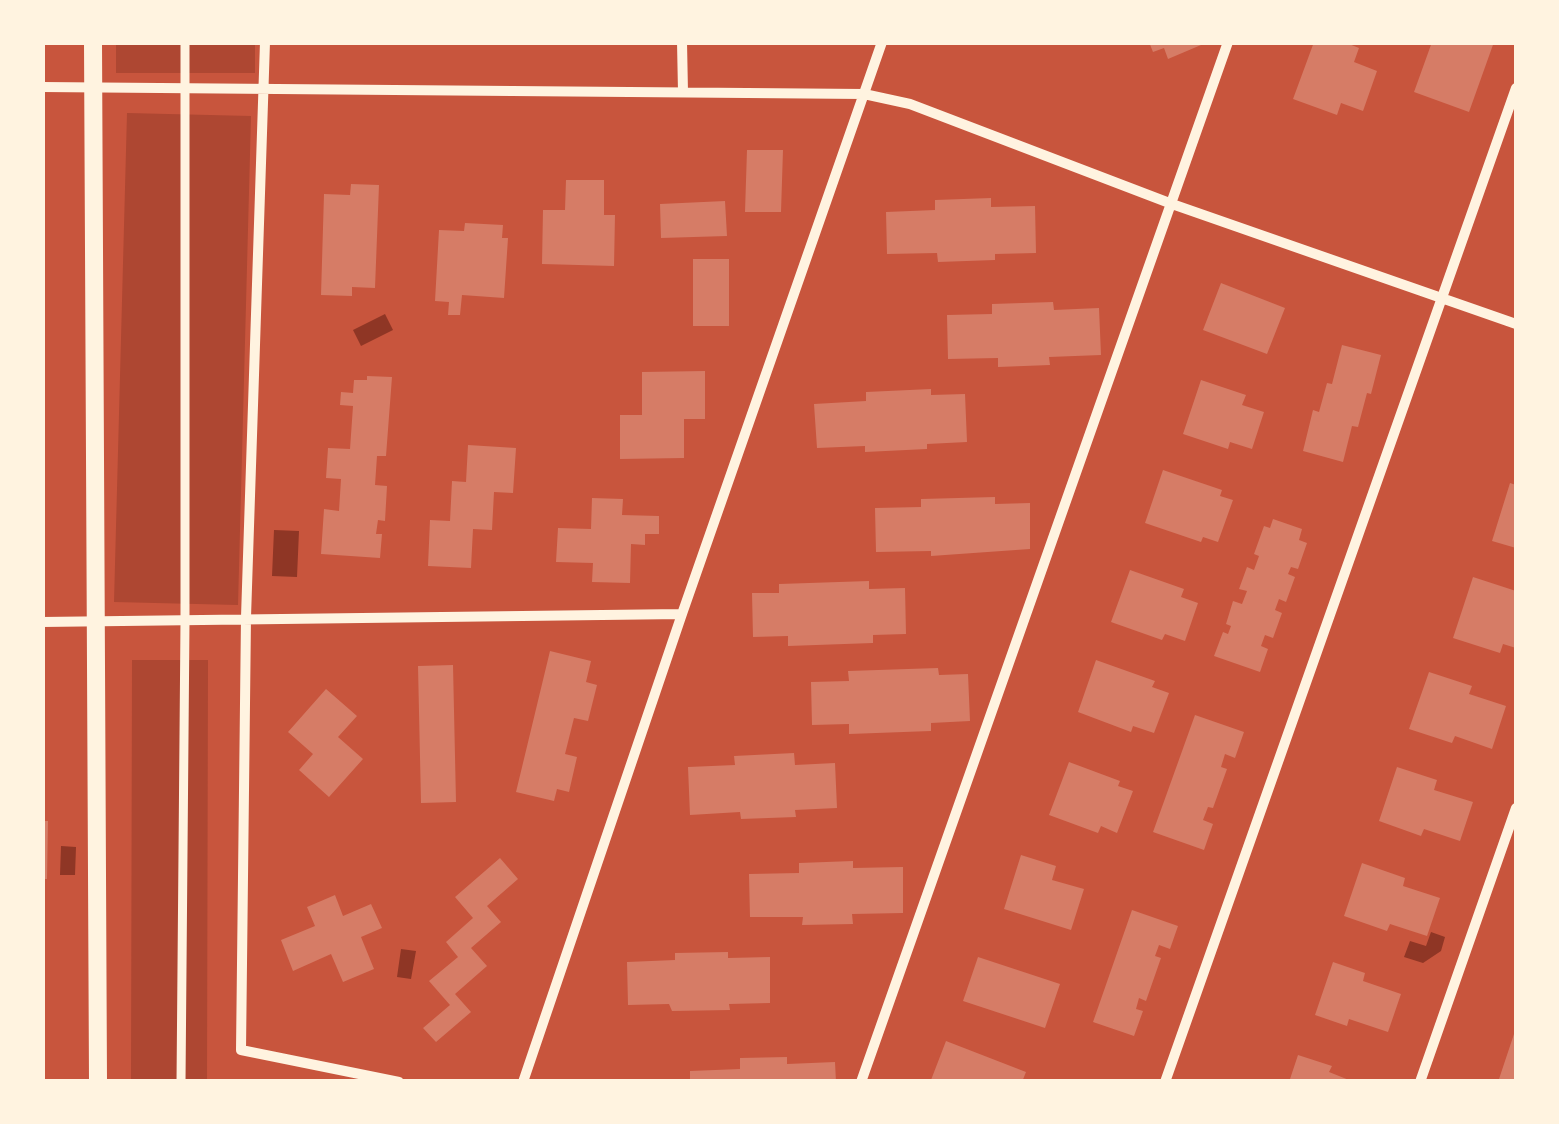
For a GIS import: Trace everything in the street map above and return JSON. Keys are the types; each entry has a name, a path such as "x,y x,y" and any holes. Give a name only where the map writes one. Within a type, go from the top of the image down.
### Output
{"street":[{"path":"93,42 98,1082"},
{"path":"181,1082 184,42"},
{"path":"265,42 246,617 241,1050 399,1082"},
{"path":"682,42 683,92"},
{"path":"523,1082 882,42"},
{"path":"861,1082 1228,42"},
{"path":"42,88 864,94 910,104 1172,204 1516,324"},
{"path":"1165,1082 1516,88"},
{"path":"42,622 682,614"},
{"path":"1420,1082 1516,808"}],"shaded area":[{"path":"116,43 255,43 255,73 116,73"},
{"path":"127,113 251,116 238,605 114,602"},
{"path":"385,314 393,330 361,346 353,330"},
{"path":"274,530 299,531 297,577 272,576"},
{"path":"132,660 208,660 207,1081 131,1082"},
{"path":"61,846 76,847 75,875 60,875"},
{"path":"1431,932 1445,937 1441,951 1423,963 1404,957 1410,941 1426,946"},
{"path":"401,949 416,951 411,979 397,977"}],"building":[{"path":"1149,42 1201,45 1168,59 1164,48 1153,52"},
{"path":"1314,42 1344,42 1359,48 1354,62 1377,71 1363,111 1341,103 1337,115 1293,99"},
{"path":"1432,42 1494,42 1469,112 1414,92"},
{"path":"747,150 783,150 781,212 745,212"},
{"path":"566,180 604,180 604,215 615,215 614,266 542,264 543,210 565,210"},
{"path":"351,184 379,185 375,288 352,287 352,296 321,295 324,194 350,195"},
{"path":"991,198 991,207 1035,206 1036,253 995,254 995,260 938,262 937,253 887,254 886,212 935,210 935,200"},
{"path":"725,201 727,236 661,238 660,204"},
{"path":"465,223 503,225 502,238 508,238 504,298 462,295 460,315 448,315 449,302 435,301 439,230 464,231"},
{"path":"693,259 729,259 729,326 693,326"},
{"path":"1221,283 1285,308 1267,354 1203,330"},
{"path":"1053,302 1054,310 1099,308 1101,355 1049,357 1050,365 998,367 998,358 948,359 947,315 992,314 992,304"},
{"path":"1342,345 1381,355 1371,394 1367,393 1358,427 1352,426 1343,462 1303,451 1313,410 1319,412 1327,383 1332,384"},
{"path":"705,371 705,419 684,419 684,458 620,459 620,415 642,415 642,372"},
{"path":"367,376 392,377 386,456 377,456 375,485 387,486 385,521 378,520 376,534 382,534 380,558 321,554 324,509 339,511 341,479 326,478 328,448 350,449 353,406 340,405 341,392 353,393 354,380 367,380"},
{"path":"1201,380 1246,395 1242,405 1264,412 1252,449 1230,442 1228,449 1183,434"},
{"path":"931,389 931,395 965,394 967,442 927,444 927,449 865,452 865,446 817,448 814,404 866,401 866,392"},
{"path":"468,445 516,448 513,493 494,492 492,530 473,529 471,568 428,566 430,520 450,521 452,481 466,482"},
{"path":"1163,470 1222,490 1220,496 1233,500 1218,542 1203,537 1201,542 1145,523"},
{"path":"1510,483 1516,485 1516,548 1492,541"},
{"path":"995,497 995,504 1030,503 1030,549 931,556 931,551 876,552 875,508 921,507 921,499"},
{"path":"592,498 623,499 622,515 659,516 659,534 645,534 645,545 631,544 630,583 592,582 593,563 556,562 558,528 591,529"},
{"path":"1273,519 1302,529 1299,540 1307,543 1298,569 1291,567 1288,574 1295,577 1286,602 1279,599 1275,610 1282,613 1273,638 1265,635 1261,646 1268,649 1260,672 1214,656 1223,632 1228,634 1231,626 1226,624 1233,601 1242,604 1247,591 1239,589 1247,567 1254,570 1259,556 1254,554 1264,526 1270,528"},
{"path":"1130,570 1184,589 1181,597 1198,603 1185,641 1165,634 1162,640 1111,622"},
{"path":"1473,577 1516,591 1516,648 1503,644 1500,653 1453,638"},
{"path":"869,581 869,589 905,588 906,634 873,635 873,643 788,646 788,636 753,637 752,593 779,593 779,584"},
{"path":"550,651 591,661 586,682 597,685 588,721 574,718 565,754 577,757 569,792 557,789 554,801 516,792"},
{"path":"1096,660 1155,681 1152,687 1169,693 1154,733 1133,726 1131,732 1078,712"},
{"path":"453,665 456,802 421,803 418,666"},
{"path":"938,668 939,675 968,674 970,721 931,723 931,731 849,734 849,724 812,725 811,682 849,681 848,671"},
{"path":"1429,672 1472,686 1469,694 1506,706 1492,749 1455,736 1452,743 1409,729"},
{"path":"326,689 357,716 338,737 363,759 329,797 299,770 313,754 288,732"},
{"path":"1195,715 1244,732 1235,758 1225,754 1221,767 1227,769 1213,808 1208,807 1203,820 1213,824 1204,850 1153,832"},
{"path":"794,753 795,765 835,763 837,808 795,810 796,817 741,819 740,812 690,815 688,767 735,765 734,756"},
{"path":"1069,762 1120,781 1118,786 1133,791 1117,833 1101,826 1098,833 1049,815"},
{"path":"1397,767 1437,780 1434,790 1473,802 1460,841 1424,829 1421,836 1379,821"},
{"path":"42,821 48,821 47,879 42,879"},
{"path":"1021,855 1056,866 1052,880 1084,889 1071,930 1004,909"},
{"path":"500,858 518,879 487,906 501,922 471,948 487,966 455,994 471,1012 436,1042 423,1028 450,1005 429,981 458,957 446,942 473,918 455,897"},
{"path":"853,861 853,868 903,867 903,913 852,914 853,924 802,925 803,917 750,917 749,874 799,873 799,863"},
{"path":"1362,863 1405,878 1403,886 1440,898 1427,936 1390,924 1387,931 1344,916"},
{"path":"335,895 343,916 371,904 382,928 361,937 374,969 343,982 331,954 293,971 281,940 315,926 307,907"},
{"path":"1132,910 1178,926 1170,949 1159,945 1155,956 1161,958 1146,1001 1139,998 1136,1009 1143,1011 1134,1036 1093,1022"},
{"path":"728,952 728,958 770,957 770,1003 729,1004 730,1010 672,1011 669,1004 628,1005 627,962 675,960 675,953"},
{"path":"978,957 1060,984 1045,1028 963,1001"},
{"path":"1333,962 1365,973 1363,981 1401,994 1388,1032 1349,1019 1347,1026 1315,1015"},
{"path":"1516,1028 1516,1082 1498,1082"},
{"path":"946,1041 1026,1072 1022,1082 931,1080"},
{"path":"1298,1055 1332,1066 1329,1072 1354,1082 1289,1082"},
{"path":"787,1057 787,1064 835,1062 836,1082 690,1082 690,1071 740,1069 740,1058"}]}
